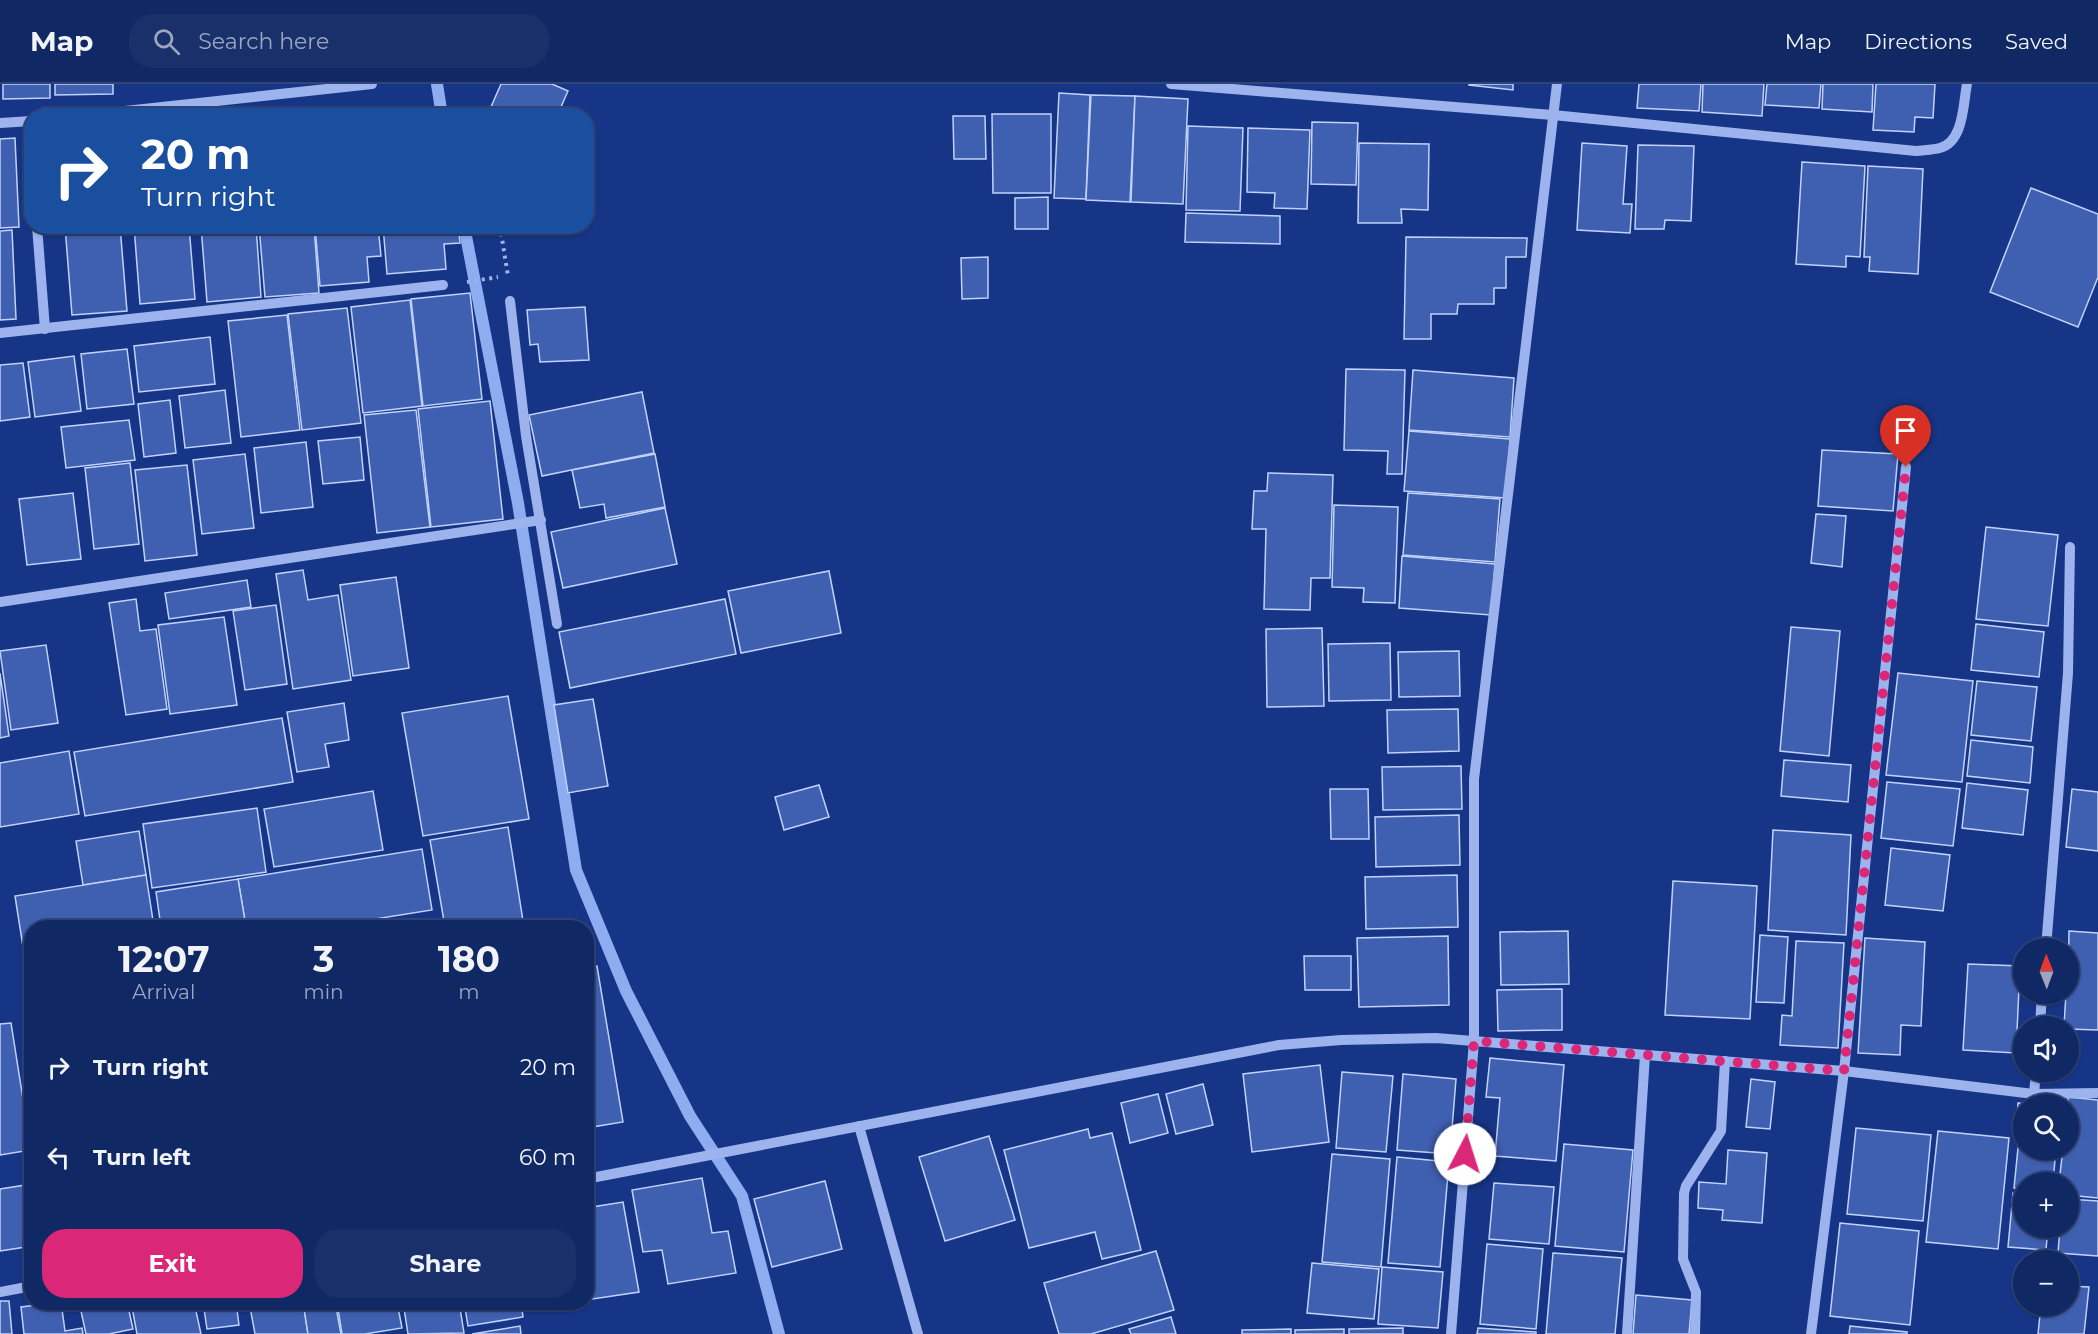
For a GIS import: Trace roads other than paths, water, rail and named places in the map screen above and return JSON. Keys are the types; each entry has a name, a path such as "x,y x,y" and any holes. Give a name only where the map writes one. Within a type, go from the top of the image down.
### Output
{"street":[{"path":"152,108 372,84"},
{"path":"1172,84 1553,115 1916,151 1941,148 1952,142 1959,129 1967,84"},
{"path":"1451,1334 1474,1041 1474,779 1557,84"},
{"path":"0,123 24,121"},
{"path":"38,234 45,329"},
{"path":"0,333 443,285"},
{"path":"510,301 526,436 557,624"},
{"path":"1811,1334 1844,1071 1906,467"},
{"path":"0,602 541,520"},
{"path":"2047,938 2068,673 2070,547"},
{"path":"594,1177 1279,1045 1341,1040 1436,1038 1844,1071 2034,1094 2098,1093"},
{"path":"1627,1334 1645,1055"},
{"path":"1695,1334 1696,1292 1683,1259 1684,1193 1686,1186 1721,1131 1725,1061"},
{"path":"2034,1094 2035,1082"},
{"path":"859,1126 918,1334"},
{"path":"0,1292 24,1288"}],"waterway":[{"path":"437,84 441,108"},
{"path":"466,234 518,503 576,870 626,991 690,1116 742,1196 779,1334"}]}
